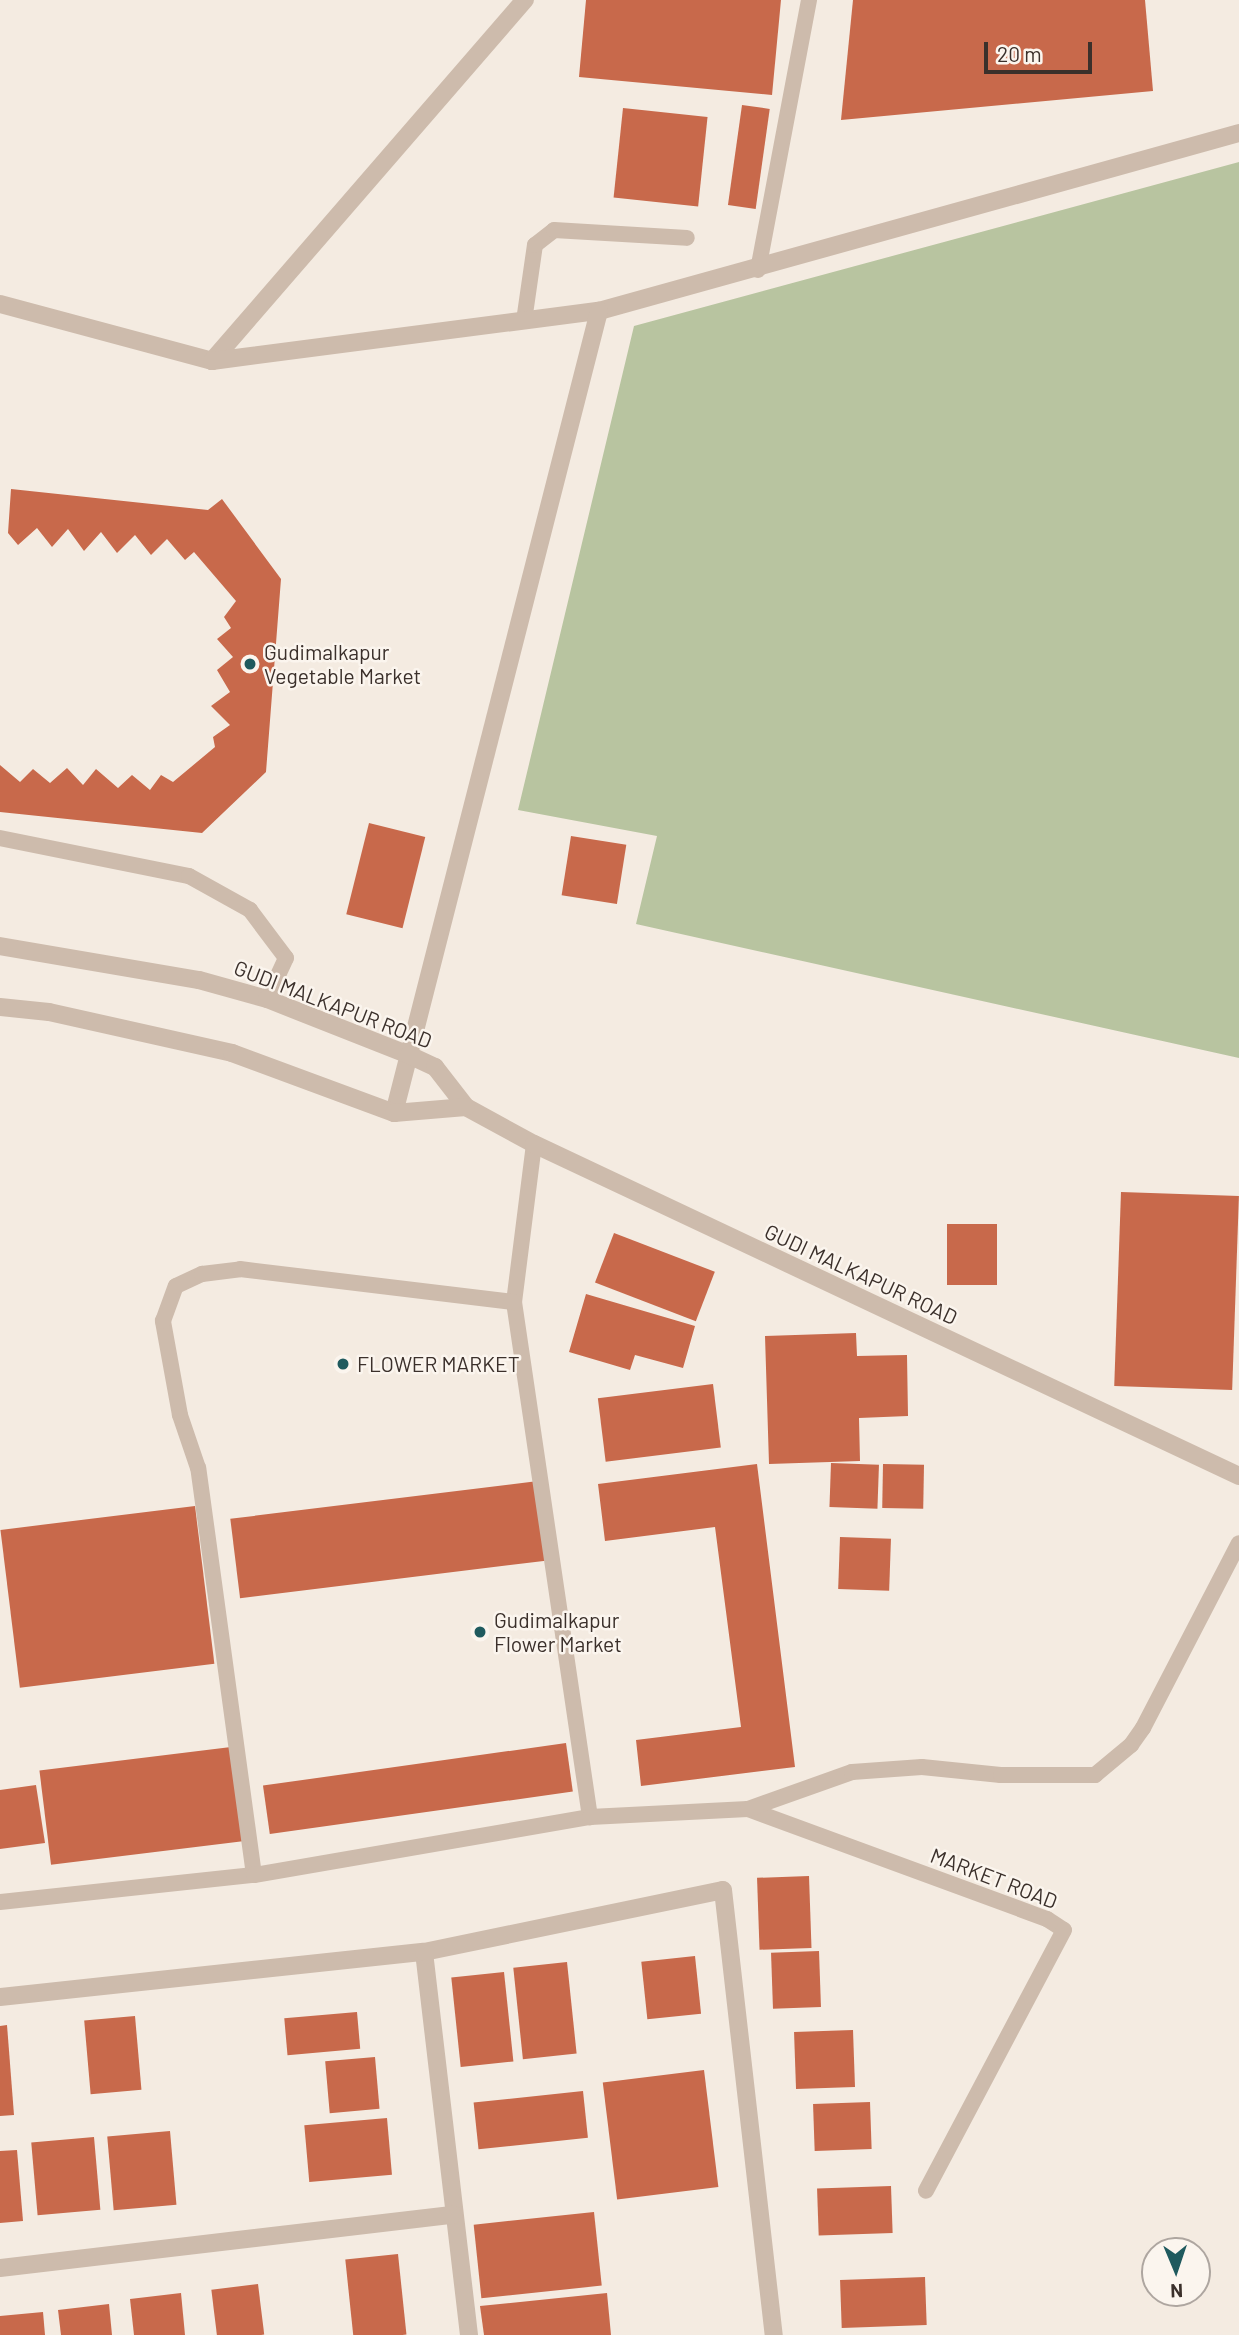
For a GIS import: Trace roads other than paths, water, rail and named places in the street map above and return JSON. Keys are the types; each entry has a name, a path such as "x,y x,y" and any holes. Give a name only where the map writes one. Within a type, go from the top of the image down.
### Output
{"street":[{"path":"212,362 525,0"},
{"path":"0,304 212,362 599,311 758,270 1239,133"},
{"path":"394,1113 599,311"},
{"name":"GUDI MALKAPUR ROAD","path":"0,946 200,980 267,999 409,1055 435,1067 466,1107 534,1144 1239,1476"},
{"path":"0,1007 49,1012 232,1053 394,1113 466,1107"},
{"path":"0,1997 424,1952 723,1890 774,2335"},
{"path":"424,1952 469,2335"},
{"path":"0,2268 454,2215"}],"lane":[{"path":"758,270 809,0"},
{"path":"524,321 535,245 554,230 687,238"},
{"path":"0,838 189,876 250,910 286,958 267,999"},
{"path":"534,1144 514,1302 590,1817"},
{"path":"254,1875 198,1468 180,1415 163,1321 176,1286 202,1274 240,1269 514,1302"},
{"path":"0,1902 254,1875 590,1817 748,1809 852,1772 922,1768 1001,1775 1094,1775 1131,1745 1143,1728 1239,1544"},
{"name":"MARKET ROAD","path":"748,1809 1047,1919 1064,1930 926,2192"}],"place":[{"name":"Gudimalkapur Vegetable Market","path":"250,664"},
{"name":"FLOWER MARKET","path":"343,1364"},
{"name":"Gudimalkapur Flower Market","path":"480,1632"}]}
